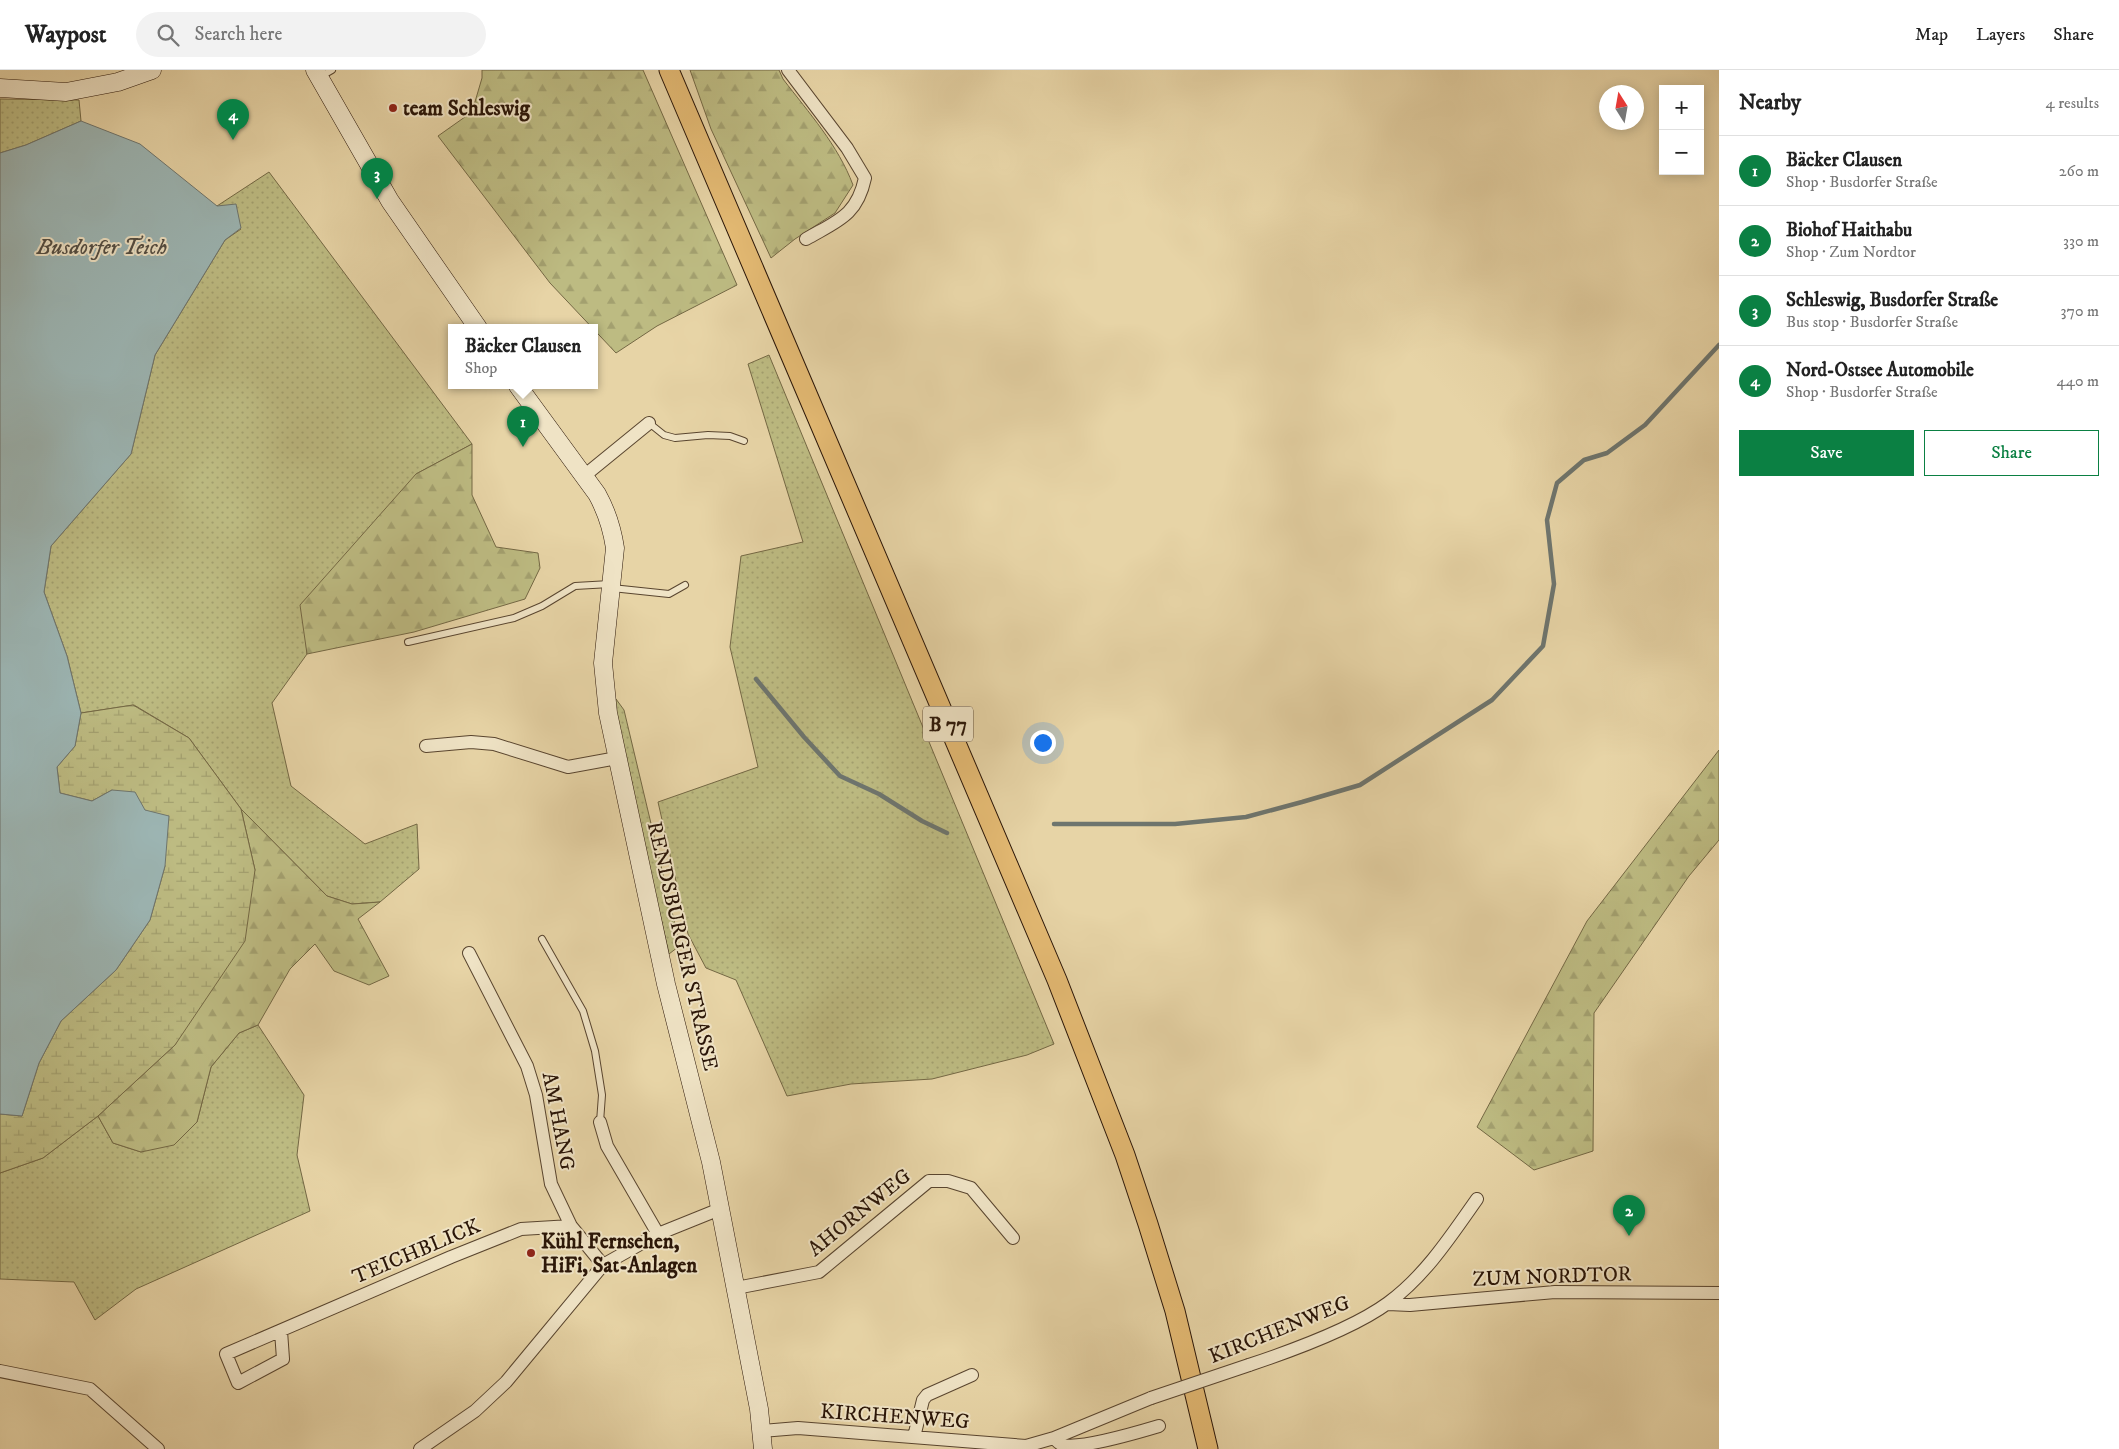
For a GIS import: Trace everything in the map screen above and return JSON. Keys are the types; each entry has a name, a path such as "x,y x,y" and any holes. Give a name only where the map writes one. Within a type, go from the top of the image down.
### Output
{"main road":[{"name":"B 77","path":"669,70 1064,999 1125,1155 1175,1311 1208,1449"}],"street":[{"path":"0,88 66,92 118,82 152,70"},
{"path":"788,70 847,148 865,178 861,197 846,216 806,239"},
{"path":"322,72 390,201 475,324"},
{"name":"RENDSBURGER STRASSE","path":"520,389 600,500 612,529 615,548 604,647 604,686 617,758 666,984 711,1162 762,1431 763,1449"},
{"path":"584,476 649,423"},
{"path":"426,746 471,742 494,744 568,767 617,758"},
{"name":"AM HANG","path":"469,953 527,1066 536,1095 550,1184 571,1226 603,1265"},
{"path":"600,1122 607,1146 658,1234"},
{"name":"AHORNWEG","path":"736,1288 819,1272 930,1181 948,1181 971,1188 1013,1238"},
{"name":"KIRCHENWEG","path":"762,1431 798,1428 1026,1446 1054,1438 1151,1398 1250,1365 1346,1327 1388,1304 1408,1286 1444,1247 1477,1199"},
{"path":"420,1449 475,1411 506,1382 603,1265 658,1234 720,1209"},
{"name":"TEICHBLICK","path":"281,1331 283,1360 238,1383 226,1354 451,1257 521,1229 571,1226"},
{"name":"ZUM NORDTOR","path":"1388,1304 1410,1305 1555,1292 1719,1293"},
{"path":"0,1371 90,1389 158,1449"},
{"path":"914,1437 923,1400 927,1395 972,1375"},
{"path":"1054,1438 1061,1445 1070,1446 1122,1438 1159,1426"}],"lane":[{"path":"649,423 664,435 675,438 708,435 730,436 744,440"},
{"path":"408,642 514,618 542,606 575,586 611,586 669,594 685,585"},
{"path":"542,939 583,1011 595,1052 602,1095 600,1122"}],"green space":[{"path":"482,70 643,70 737,285 657,326 616,353 598,334 598,324 589,324 550,283 438,136 472,112 482,78"},
{"path":"690,70 779,70 783,79 831,143 847,170 853,185 835,213 795,239 771,258 711,129"},
{"path":"0,99 79,100 81,121 26,145 0,153"},
{"path":"269,172 472,444 416,474 306,643 307,654 272,703 291,786 365,844 417,824 419,869 380,902 352,904 327,896 241,809 189,738 134,705 81,713 67,656 44,592 51,546 131,454 155,355 225,240 241,229 217,206"},
{"path":"769,355 1054,1044 1027,1055 932,1079 851,1084 787,1096 736,980 706,968 688,934 658,802 758,767 730,647 741,556 803,542 748,364"},
{"path":"472,444 472,495 496,547 538,553 540,568 525,599 414,632 307,654 300,605 416,474"},
{"path":"616,699 624,710 678,937 678,947 669,954 611,701"},
{"path":"133,705 189,738 241,809 255,870 245,941 175,1045 98,1116 43,1158 0,1173 0,1114 22,1116 39,1063 61,1021 116,970 150,920 165,866 145,810 112,790 92,801 60,793 57,767 75,746 81,713"},
{"path":"1719,750 1719,840 1689,876 1594,1013 1593,1151 1534,1170 1477,1127 1587,921"},
{"path":"241,809 327,896 352,904 380,902 358,919 389,976 369,985 334,971 315,944 290,969 258,1025 239,1033 211,1067 197,1122 174,1145 141,1152 113,1143 98,1116 175,1045 255,870"},
{"path":"258,1025 304,1095 297,1155 310,1211 136,1289 95,1320 74,1282 0,1279 0,1173 43,1158 98,1116 113,1143 141,1152 197,1122 211,1067 239,1033"}],"water":[{"name":"Busdorfer Teich","path":"81,121 140,144 217,206 236,204 241,228 225,240 155,355 131,454 51,546 44,592 67,656 81,713 75,746 57,767 60,793 92,801 112,790 135,792 145,810 169,816 165,866 150,920 116,970 61,1021 39,1063 22,1116 0,1114 0,153 26,145"}],"waterway":[{"path":"1054,824 1175,824 1246,817 1302,802 1360,785 1492,700 1543,646 1554,584 1547,520 1557,483 1584,460 1607,453 1645,425 1719,345"},
{"path":"756,679 804,737 840,776 879,794 922,821 947,833"}],"place":[{"name":"team Schleswig","path":"393,108"},
{"name":"Nord-Ostsee Automobile","path":"233,140"},
{"name":"Schleswig, Busdorfer Straße","path":"377,199"},
{"name":"Bäcker Clausen","path":"523,447"},
{"name":"Biohof Haithabu","path":"1629,1236"},
{"name":"Kühl Fernsehen, HiFi, Sat-Anlagen","path":"531,1253"}]}
